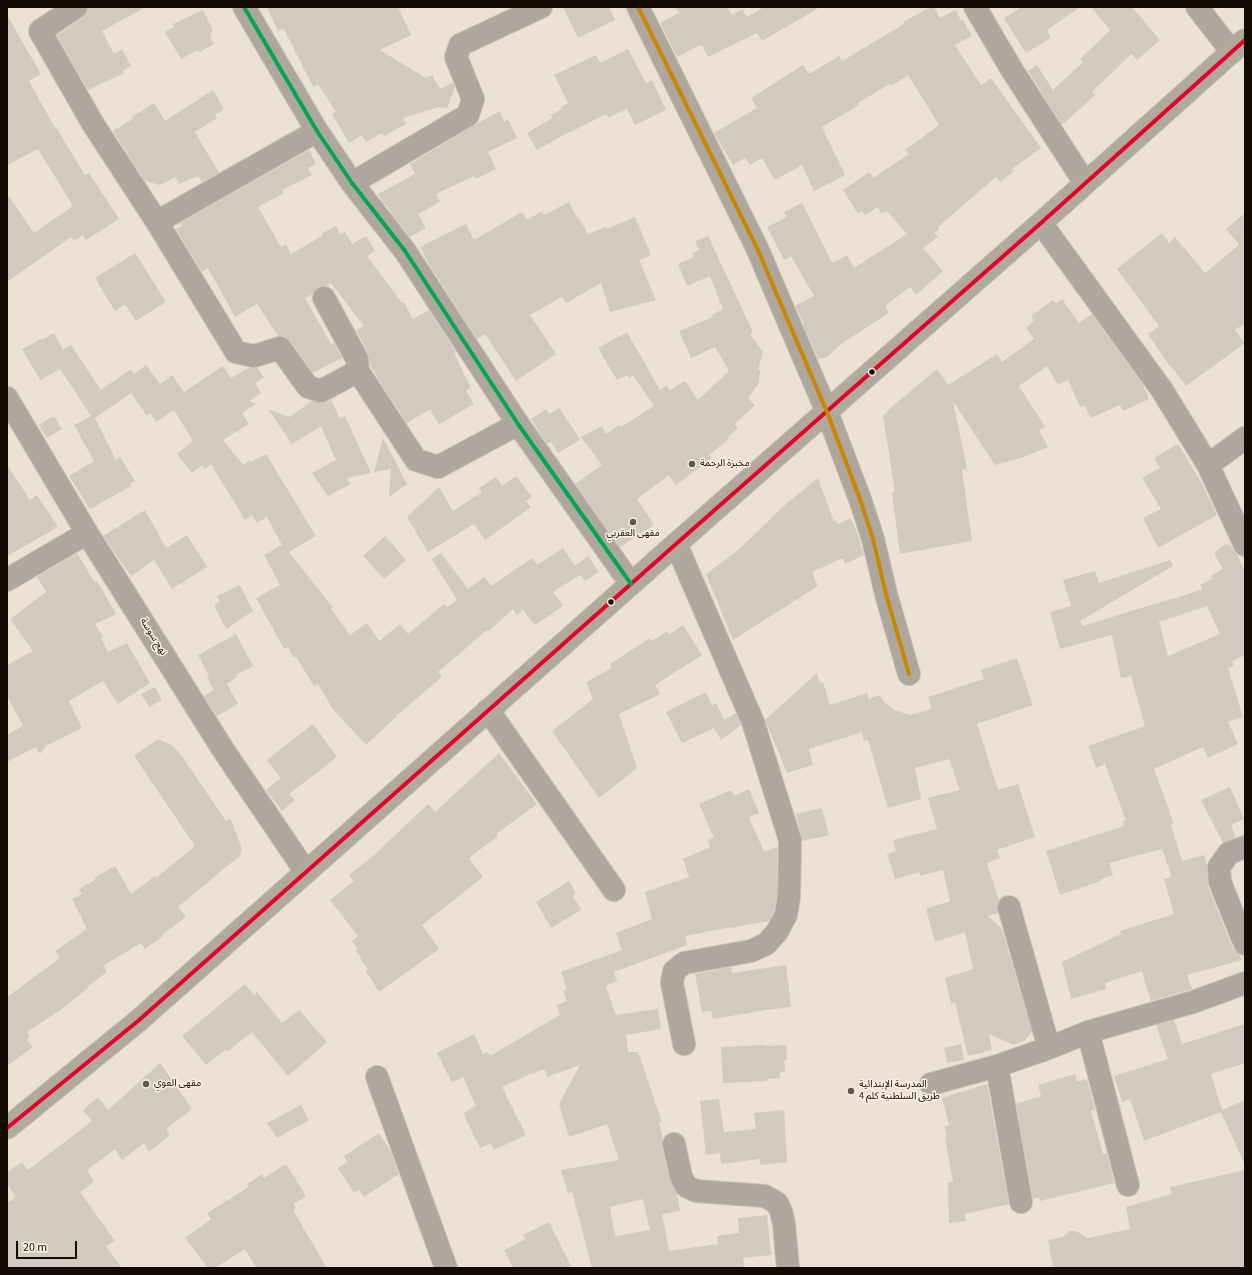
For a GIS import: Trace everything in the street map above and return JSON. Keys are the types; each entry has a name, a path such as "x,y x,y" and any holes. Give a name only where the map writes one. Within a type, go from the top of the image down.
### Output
{"main road":[{"path":"7,1128 138,1021 488,710 1041,223 1238,46"}],"street":[{"path":"76,7 40,30 93,124 157,222 236,352 254,356 280,348 308,387 321,391 358,371"},
{"path":"244,7 318,130 352,183 405,251 518,424 631,584"},
{"path":"352,183 468,116 473,98 456,57 460,45 541,7"},
{"path":"638,7 757,248 827,412 871,532 886,594 909,674"},
{"path":"975,7 1012,70 1085,183"},
{"path":"1197,7 1238,46"},
{"path":"157,222 318,130"},
{"path":"1041,223 1162,390 1208,465 1245,545"},
{"path":"324,298 357,359 358,371 416,460 438,467 518,424"},
{"name":"نهج سوسة","path":"7,398 87,533 224,751 306,872"},
{"path":"1208,465 1245,438"},
{"path":"7,580 87,533"},
{"path":"676,544 753,722 790,840 786,915 773,936 766,944 751,951 684,963 674,971 672,983 684,1044"},
{"path":"488,710 614,890"},
{"path":"1245,847 1229,853 1219,867 1220,882 1245,944"},
{"path":"1008,907 1049,1048"},
{"path":"931,1084 997,1066 1049,1048 1088,1032 1193,1002 1245,983"},
{"path":"1088,1032 1128,1186"},
{"path":"997,1066 1021,1202"},
{"path":"377,1077 446,1268"},
{"path":"674,1144 681,1176 686,1186 696,1192 765,1196 777,1203 781,1211 784,1224 788,1268"}],"building":[{"path":"88,7 146,7 102,31 114,54 122,49 131,66 123,71 124,73 88,90 57,35 83,17 87,13"},
{"path":"267,7 398,7 411,35 380,50 426,78 432,75 440,89 453,82 455,87 447,108 439,107 403,118 406,124 384,136 382,133 366,142 362,135 349,143 332,114 336,112 318,84 313,87 284,29 278,31"},
{"path":"563,7 609,7 615,20 578,38"},
{"path":"675,7 727,7 732,15 742,9 747,17 764,7 820,7 762,41 757,33 708,57 702,45 700,45 677,57 660,23 679,13"},
{"path":"931,7 934,7 940,18 956,10 961,21 963,20 972,36 955,45 981,85 991,78 1041,148 1012,169 1014,171 1000,182 996,177 938,227 939,229 934,233 938,237 923,248 943,271 916,295 910,287 885,306 889,313 841,344 827,357 818,359 795,306 814,296 791,256 784,260 767,227 787,217 784,212 802,203 832,263 847,255 854,268 907,234 887,211 881,214 878,207 865,215 862,211 858,214 843,190 870,172 873,178 909,154 905,150 939,125 908,75 891,86 890,84 822,127 845,175 814,191 802,165 775,180 762,158 750,165 745,158 733,165 714,133 757,108 751,98 803,65 809,74 839,56 842,61 904,24 903,22"},
{"path":"1022,7 1080,7 1047,30 1051,38 1026,53 1004,18"},
{"path":"1091,7 1132,7 1160,40 1137,60 1131,54 1092,92 1095,95 1062,125 1028,71 1037,65 1053,90 1083,62 1080,59 1110,30"},
{"path":"203,10 213,31 210,33 212,37 210,38 214,44 200,52 198,50 181,59 165,32 174,27 173,24"},
{"path":"7,15 41,74 29,81 55,128 56,127 85,175 89,173 119,219 86,240 83,235 74,241 71,237 7,282 7,194 34,233 73,206 38,149 7,165"},
{"path":"628,49 646,83 652,80 666,110 635,125 627,109 608,118 606,114 537,150 527,133 552,118 551,115 562,109 561,107 568,103 554,75 596,55 600,63"},
{"path":"213,90 224,109 215,115 217,118 195,132 219,173 202,182 198,176 179,184 175,177 160,185 145,181 113,131 133,119 132,117 154,103 165,121"},
{"path":"500,111 504,122 508,119 517,138 488,152 496,169 476,179 474,176 436,194 440,202 418,214 426,228 410,237 378,194 415,174 410,164"},
{"path":"309,150 316,164 308,168 312,175 282,190 284,193 258,207 281,247 286,244 291,254 336,226 340,234 345,232 352,244 366,236 375,251 367,256 402,303 404,302 413,319 429,310 456,352 454,353 471,388 466,391 474,404 439,424 430,409 407,423 370,364 368,353 356,330 364,326 331,283 326,286 318,287 313,294 305,298 331,344 334,343 342,358 313,373 290,341 284,336 278,336 257,304 235,317 208,268 202,272 176,229 182,226 180,223"},
{"path":"569,202 577,218 578,217 588,234 606,227 607,229 635,217 651,255 639,260 656,300 610,312 601,283 566,303 562,297 530,315 556,354 516,381 485,334 477,339 428,263 420,247 466,224 474,240 522,212 527,220 542,211 544,215"},
{"path":"1245,213 1245,323 1235,330 1245,343 1186,386 1172,367 1171,368 1148,334 1159,326 1117,269 1162,233 1169,243 1175,237 1205,273 1239,245 1226,229"},
{"path":"708,236 753,332 750,334 763,352 758,370 760,370 759,383 748,398 755,405 735,424 738,428 728,437 729,439 709,455 712,458 676,485 669,475 637,499 654,525 620,547 575,484 602,465 581,437 602,426 606,434 620,425 621,427 654,406 633,375 629,378 627,375 617,380 598,348 627,332 660,390 667,385 670,390 685,381 698,400 729,371 715,347 691,358 679,331 713,317 712,315 723,309 710,276 687,286 678,264 694,257 692,253 699,250 695,241"},
{"path":"135,253 166,302 136,321 125,304 115,311 95,278"},
{"path":"1062,299 1079,323 1092,314 1143,385 1149,399 1123,411 1120,405 1091,418 1084,405 1080,407 1068,380 1058,385 1047,366 1019,386 1045,427 1039,430 1048,447 1021,458 995,465 953,401 967,469 962,470 972,541 900,554 892,493 895,492 883,416 937,369 948,385 997,354 1002,362 1034,339 1026,328 1034,321 1031,316 1053,300 1056,303"},
{"path":"54,333 63,350 71,345 101,390 131,369 134,374 146,365 160,384 172,375 184,392 223,366 231,378 249,368 258,368 264,378 255,383 261,393 249,401 256,404 242,413 249,424 223,440 243,465 250,460 251,462 266,454 316,536 289,552 333,608 331,609 350,635 367,623 379,641 400,624 408,634 444,604 447,607 457,600 432,559 441,553 468,589 484,577 491,586 532,558 537,565 563,548 575,566 588,556 599,572 585,581 580,575 553,592 563,606 535,625 523,610 517,615 513,609 489,631 487,630 438,672 442,677 396,716 366,745 333,709 318,684 314,686 288,647 284,649 256,598 280,585 264,555 282,545 267,517 257,523 252,515 245,520 211,464 205,469 202,465 192,473 177,454 193,441 174,410 156,422 150,413 147,416 131,393 95,418 116,460 120,457 135,481 130,484 131,486 90,509 69,476 94,461 74,425 91,416 60,369 40,380 22,349"},
{"path":"331,400 340,419 345,416 371,473 347,478 351,484 328,496 312,473 336,460 321,426 292,444 268,409 289,417 312,401 322,403"},
{"path":"560,408 580,440 558,453 551,442 547,444 531,419 546,409 549,414"},
{"path":"54,416 62,429 47,438 39,425"},
{"path":"383,438 407,484 389,497 391,469 374,472"},
{"path":"1178,444 1200,480 1217,515 1158,548 1143,518 1161,509 1142,478 1160,468 1154,458"},
{"path":"7,465 30,500 37,495 58,527 7,556"},
{"path":"516,476 532,497 526,501 531,507 485,540 474,524 428,552 407,517 439,487 453,511 482,492 479,488 496,477 502,486"},
{"path":"818,478 834,522 836,520 838,524 851,518 864,555 845,564 843,558 812,572 818,586 733,640 706,574 736,552 786,504"},
{"path":"145,510 166,548 187,535 207,567 172,589 154,560 131,576 103,536"},
{"path":"385,536 406,560 384,579 363,556"},
{"path":"1226,544 1231,546 1238,556 1245,572 1245,655 1232,661 1234,666 1228,668 1243,717 1228,722 1238,744 1208,758 1203,747 1154,769 1174,824 1171,825 1182,861 1204,855 1207,865 1208,887 1233,949 1240,955 1242,960 1187,975 1192,989 1151,1001 1142,972 1105,983 1106,989 1071,999 1062,962 1121,934 1120,931 1174,914 1164,879 1172,877 1162,849 1109,863 1113,875 1101,879 1101,881 1060,895 1046,851 1124,826 1123,821 1126,820 1105,764 1096,768 1088,746 1145,726 1131,676 1121,678 1112,635 1060,649 1050,612 1071,606 1063,580 1095,571 1099,583 1170,560 1173,566 1080,621 1083,626 1174,599 1202,589 1200,585 1212,579 1211,576 1223,569 1214,553","holes":["1207,606 1220,634 1168,656 1159,622"]},
{"path":"77,553 95,583 97,581 116,614 95,624 103,637 101,638 108,652 127,643 150,683 118,704 103,681 69,701 82,728 46,746 40,754 36,747 7,762 7,735 23,726 7,696 7,665 33,651 10,619 46,592 37,577"},
{"path":"240,585 253,611 226,629 214,605 220,602 217,596"},
{"path":"683,625 702,655 655,685 660,694 619,714 637,768 599,798 552,731 593,699 586,682 612,668 610,664 650,638 652,641 667,631 669,635"},
{"path":"236,634 253,666 236,675 237,677 227,684 238,704 217,716 204,696 214,690 207,677 209,676 198,655"},
{"path":"1017,658 1033,705 977,724 998,790 1018,784 1035,837 997,850 1000,858 987,863 999,900 997,904 998,913 988,916 1002,929 1032,1032 1025,1040 1014,1045 989,1034 992,1050 968,1056 955,1002 951,1004 945,978 973,969 965,932 935,942 926,909 950,901 943,870 920,876 920,872 895,879 887,854 896,851 893,840 937,829 928,798 960,790 949,759 915,768 921,799 888,808 868,740 864,741 862,732 809,749 813,765 787,773 765,720 817,673 820,683 823,682 830,705 867,693 869,699 880,695 883,701 894,710 910,715 932,709 928,697 984,679 981,670"},
{"path":"155,687 162,700 149,707 141,694"},
{"path":"706,692 712,705 716,703 724,720 736,713 741,725 721,740 714,728 682,743 666,712"},
{"path":"313,724 337,757 289,794 295,800 282,811 266,790 281,778 267,760"},
{"path":"158,739 173,746 181,755 226,821 230,818 242,849 239,857 178,907 186,917 162,935 163,936 145,949 141,943 103,966 107,972 62,1009 27,1032 30,1037 27,1039 33,1047 7,1066 7,997 60,958 55,951 87,929 72,899 82,894 79,889 115,866 131,894 155,876 156,878 195,846 134,756"},
{"path":"499,753 537,804 496,834 498,836 469,858 483,877 422,925 439,949 379,992 366,971 368,969 360,959 362,958 356,951 358,950 352,941 358,936 330,900 354,881 349,875 373,856 428,804 435,812"},
{"path":"1230,787 1244,819 1231,825 1236,837 1223,843 1201,800"},
{"path":"749,789 759,813 749,817 764,852 777,847 777,896 774,911 769,921 685,936 687,945 614,972 617,981 606,986 616,1015 658,1009 661,1029 626,1035 628,1052 638,1052 662,1122 659,1122 663,1139 662,1147 669,1179 677,1194 680,1211 662,1214 669,1251 718,1244 717,1236 739,1233 738,1218 767,1215 771,1255 743,1258 744,1268 592,1268 572,1192 568,1193 561,1170 619,1160 607,1124 569,1137 559,1104 580,1065 547,1077 545,1069 502,1087 526,1135 494,1150 491,1143 480,1148 463,1113 476,1106 463,1077 452,1083 437,1053 474,1034 483,1054 488,1052 490,1056 560,1015 556,1005 567,1001 563,991 567,989 561,972 622,950 616,933 652,919 645,892 689,877 683,859 710,847 708,840 714,838 699,804 731,790 734,796","holes":["643,1199 650,1230 615,1236 610,1207"]},
{"path":"822,808 829,835 802,841 796,814"},
{"path":"569,881 576,894 573,896 581,910 551,928 536,902"},
{"path":"786,965 791,1007 713,1019 711,1011 702,1012 695,974 731,967 732,973"},
{"path":"245,984 254,995 257,992 282,1023 299,1010 327,1042 288,1076 252,1032 227,1052 225,1050 206,1065 182,1036"},
{"path":"1174,1020 1182,1044 1245,1024 1245,1063 1211,1074 1222,1110 1245,1100 1245,1165 1221,1112 1144,1141 1130,1099 1122,1102 1114,1076 1168,1059 1156,1025"},
{"path":"961,1044 964,1060 947,1063 944,1048"},
{"path":"786,1045 787,1060 784,1061 785,1072 780,1072 780,1078 767,1079 767,1081 723,1083 721,1047"},
{"path":"160,1063 192,1109 166,1129 170,1135 149,1152 144,1143 122,1160 115,1149 87,1170 94,1182 80,1192 115,1241 106,1246 122,1268 7,1268 7,1203 16,1197 7,1184 7,1172 22,1162 28,1170 92,1121 83,1110 98,1097 108,1110"},
{"path":"1075,1074 1077,1082 1087,1079 1095,1110 1091,1111 1103,1154 1107,1153 1114,1183 1040,1201 1039,1197 1033,1199 1016,1104 1041,1096 1038,1085"},
{"path":"987,1084 1009,1204 965,1214 966,1221 949,1223 948,1183 953,1181 945,1137 947,1137 944,1127 949,1125 942,1098"},
{"path":"719,1099 724,1132 756,1129 754,1113 784,1110 787,1162 760,1165 760,1159 721,1164 720,1153 706,1155 700,1101"},
{"path":"301,1105 309,1120 277,1138 267,1123"},
{"path":"379,1133 390,1150 399,1174 364,1197 359,1190 354,1193 338,1168 347,1162 344,1156"},
{"path":"286,1164 306,1196 294,1204 296,1208 293,1210 327,1268 256,1268 245,1249 215,1268 208,1268 185,1238 211,1219 207,1213 249,1187 247,1184 262,1174 264,1178"},
{"path":"1245,1170 1245,1268 1053,1268 1048,1240 1063,1237 1070,1231 1076,1231 1088,1238 1130,1229 1126,1207 1172,1194 1170,1187"},
{"path":"549,1222 572,1268 513,1268 504,1250 526,1239 523,1235"}],"transit line":[{"path":"244,7 317,131 352,183 405,251 518,424 631,584"},
{"path":"638,7 757,248 827,412 861,502 873,539 886,594 909,674"},
{"path":"7,1128 138,1021 1041,223 1245,40"}],"place":[{"name":"مخبزة الرحمة","path":"692,464"},
{"name":"مقهى العقربي","path":"633,522"},
{"name":"مقهى العوي","path":"146,1084"},
{"name":"المدرسة الإبتدائية طريق السلطنية كلم 4","path":"851,1091"}]}
